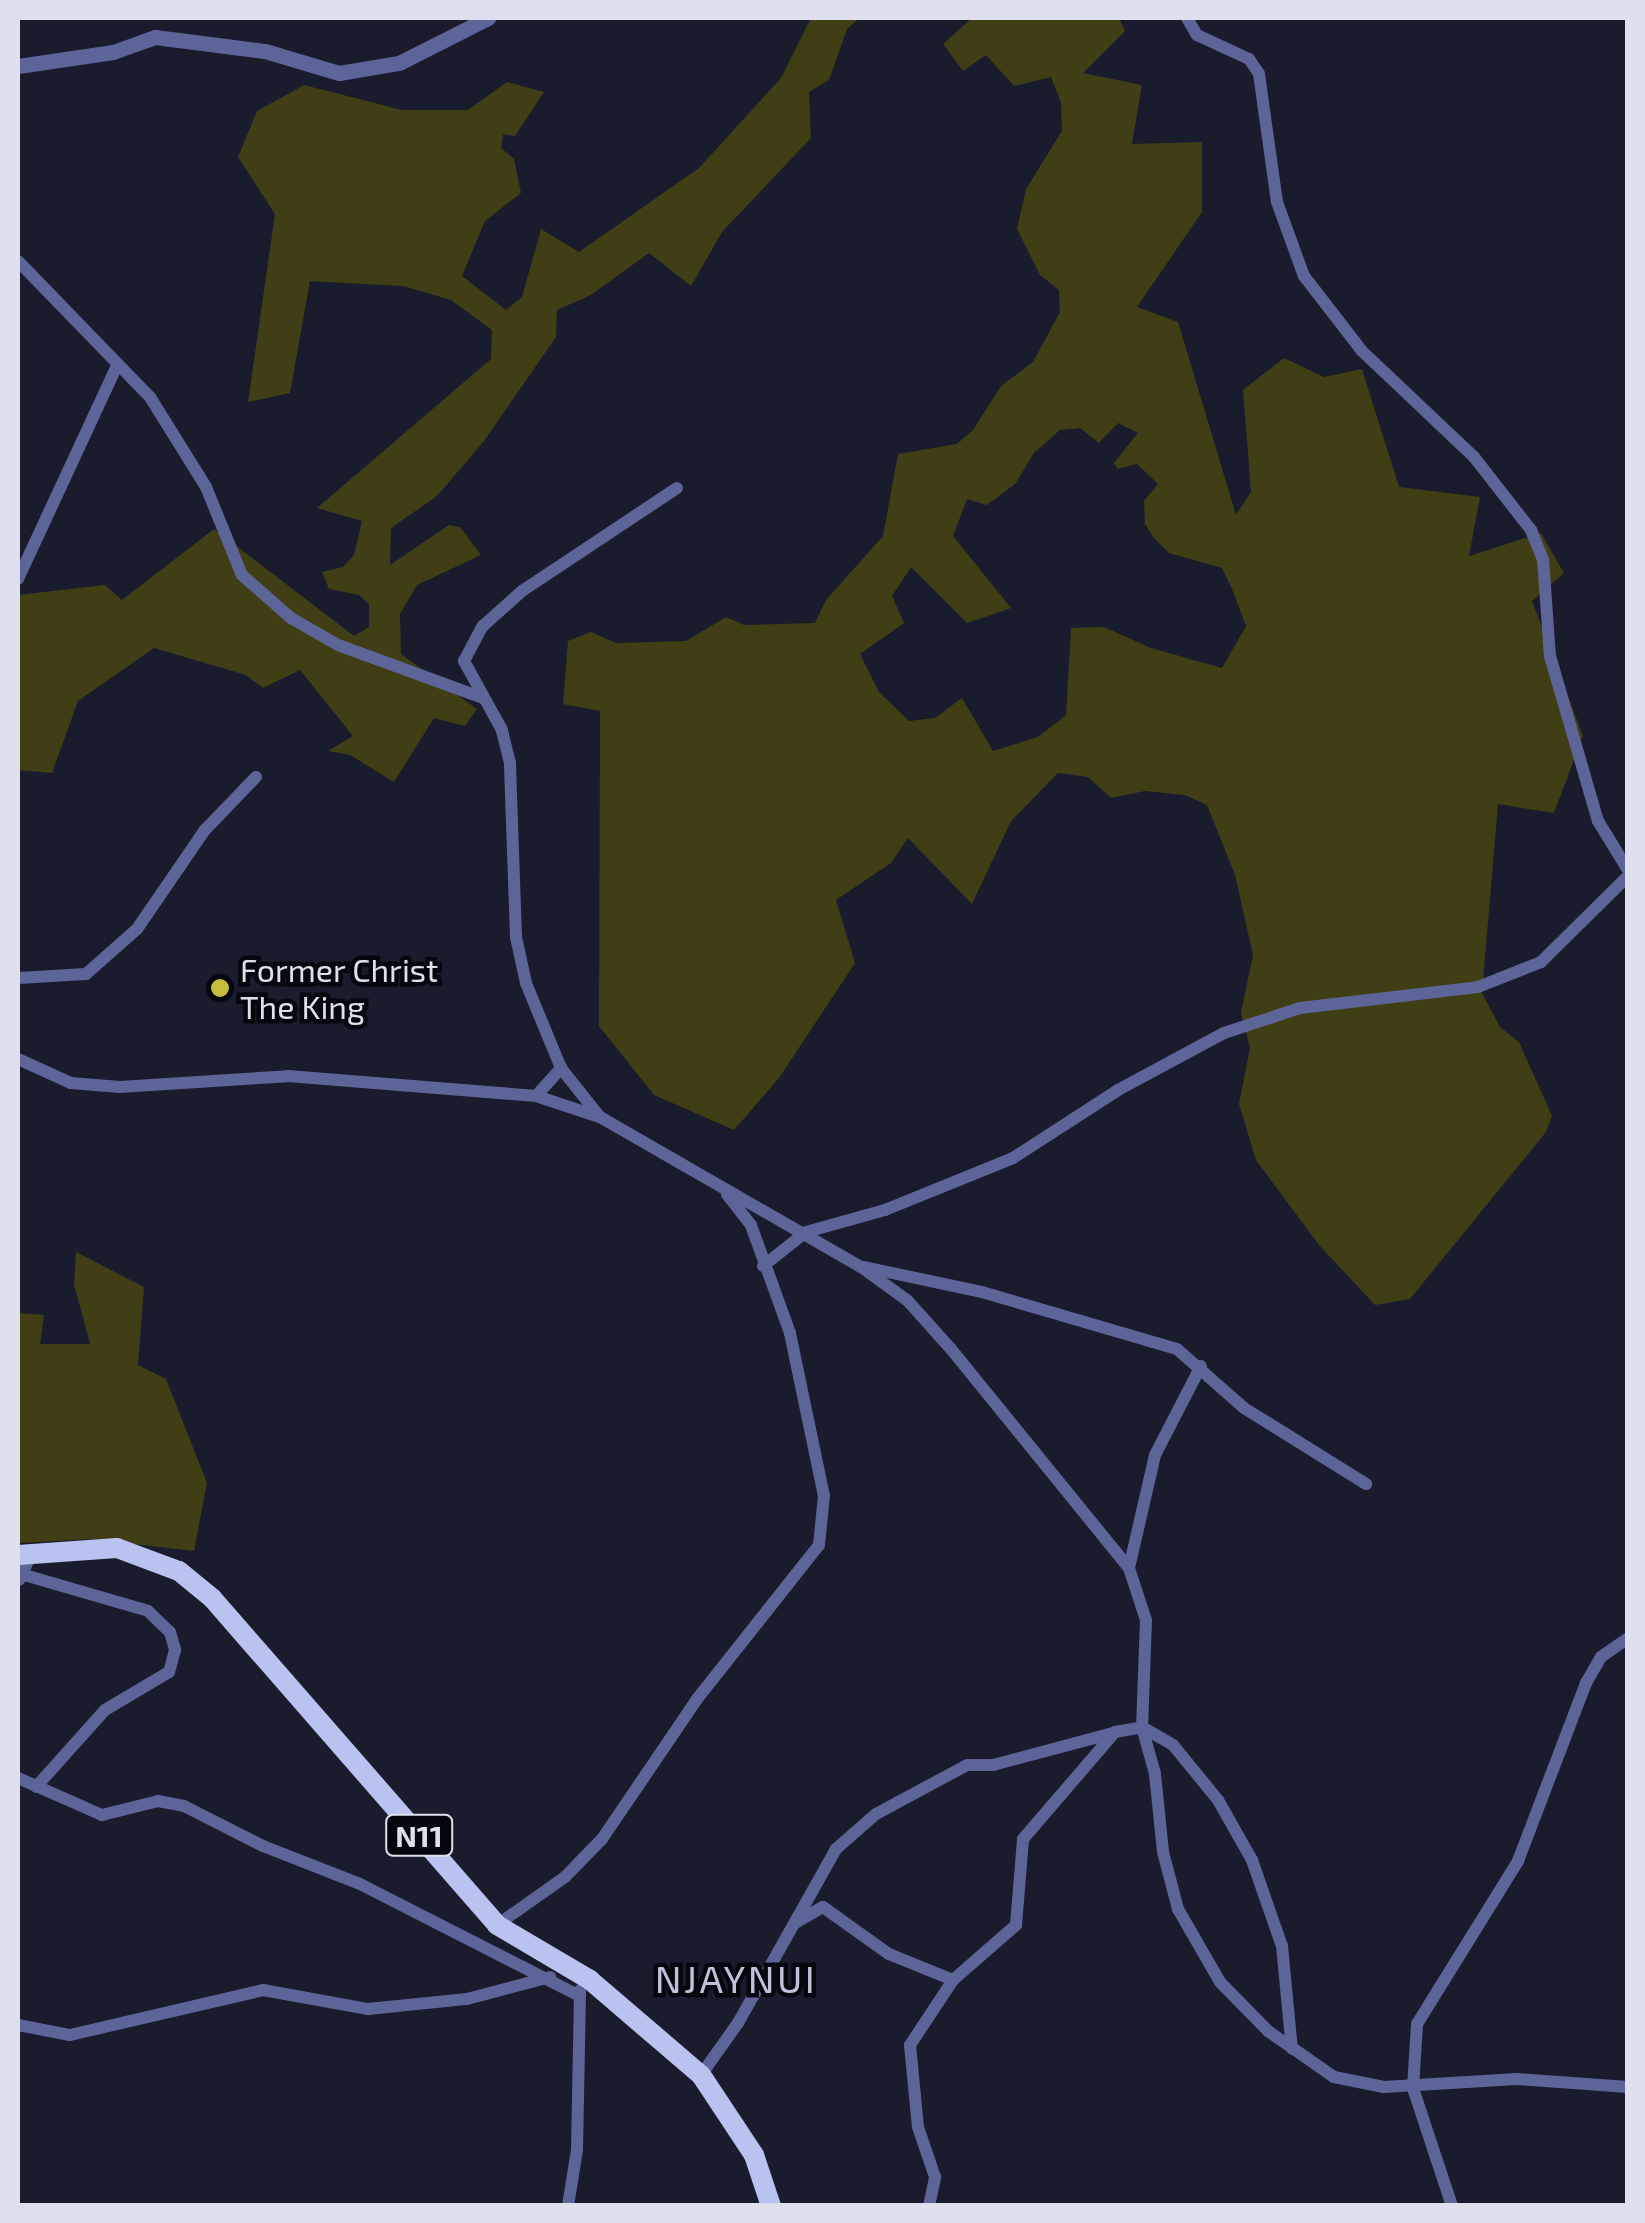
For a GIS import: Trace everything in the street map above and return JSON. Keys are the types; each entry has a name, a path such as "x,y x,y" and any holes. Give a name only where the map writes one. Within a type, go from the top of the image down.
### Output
{"highway":[{"name":"N11","path":"21,1566 117,1548 179,1570 212,1598 496,1924 701,2075 746,2139 771,2206"}],"street":[{"path":"18,66 113,52 155,36 265,51 339,73 399,63 488,18"},
{"path":"762,1266 806,1232 885,1210 1013,1158 1224,1033 1300,1008 1478,987 1540,962 1628,873 1598,821 1550,656 1542,558 1530,530 1474,457 1362,351 1304,276 1277,202 1260,74 1249,59 1197,34 1187,18"},
{"path":"20,269 118,364 190,456 242,575 291,618 338,645 483,698"},
{"path":"18,579 118,364"},
{"path":"600,1117 560,1068 531,1000 516,938 510,763 502,730 464,661 483,626 522,591 677,488"},
{"path":"18,978 86,974 137,930 204,831 256,777"},
{"path":"18,1059 71,1082 120,1087 288,1076 536,1096 600,1117 861,1267 907,1300 940,1336 1129,1568 1146,1620 1142,1727 1178,1909 1220,1982 1292,2049 1334,2076 1414,2088 1517,2080 1628,2087"},
{"path":"536,1096 560,1068"},
{"path":"496,1924 566,1877 602,1839 697,1699 819,1545 824,1496 790,1333 762,1266 751,1226 724,1190"},
{"path":"861,1267 1141,1334 1202,1366 1244,1408 1366,1484"},
{"path":"1129,1568 1155,1455 1202,1366"},
{"path":"21,1566 148,1611 170,1632 174,1650 169,1672 106,1710 36,1788"},
{"path":"1452,2206 1414,2088 1417,2024 1518,1861 1586,1683 1601,1657 1628,1638"},
{"path":"701,2075 836,1849 876,1814 967,1765 993,1766 1142,1727 1174,1745 1218,1800 1252,1860 1285,1962 1292,2049"},
{"path":"929,2206 935,2176 918,2127 910,2045 954,1980 1016,1925 1022,1839 1115,1732"},
{"path":"18,1778 102,1815 158,1800 184,1806 550,1978 583,1987 577,2150 568,2206"},
{"path":"792,1925 823,1907 890,1954 954,1980"},
{"path":"18,2025 70,2035 263,1990 368,2009 467,1999 550,1978"}],"shaded area":[{"path":"811,18 860,18 847,29 829,80 809,92 811,138 722,232 691,286 649,253 591,295 557,310 556,337 484,441 437,496 391,528 390,565 449,525 460,527 481,555 417,585 400,614 401,654 477,709 465,726 434,718 394,782 350,755 328,751 353,736 300,670 263,688 246,675 154,648 78,701 52,773 18,770 18,595 105,585 122,600 214,529 354,636 369,627 369,604 359,595 329,589 322,572 343,567 354,555 362,521 317,508 491,359 492,330 451,300 403,286 310,281 290,393 248,402 275,214 238,157 257,111 304,85 402,110 468,110 507,82 544,92 515,136 503,134 501,148 514,159 521,193 485,221 462,276 506,310 522,297 541,229 579,252 699,168 781,78"},
{"path":"972,18 1119,18 1125,31 1083,73 1142,85 1132,144 1202,142 1202,212 1137,307 1178,322 1236,515 1251,492 1243,390 1284,358 1324,377 1362,369 1399,487 1480,497 1469,556 1541,533 1564,573 1532,601 1583,736 1554,813 1498,804 1482,993 1500,1027 1519,1042 1552,1116 1546,1132 1410,1299 1375,1305 1319,1245 1256,1160 1239,1104 1250,1048 1241,1013 1253,955 1235,875 1207,805 1185,795 1145,791 1111,798 1088,777 1058,773 1011,821 972,904 908,838 891,863 836,900 855,963 779,1078 734,1130 654,1095 599,1026 600,711 563,704 568,641 591,632 616,643 686,641 726,617 744,625 815,623 826,600 883,536 898,454 957,444 973,430 1001,386 1033,362 1060,312 1059,290 1040,275 1017,229 1026,189 1062,131 1061,103 1051,77 1014,86 986,55 963,71 943,44","holes":["1118,423 1138,433 1114,463 1118,469 1137,464 1158,484 1144,501 1145,524 1169,553 1222,568 1246,626 1222,668 1151,648 1104,627 1071,628 1066,715 1038,737 993,751 962,698 935,718 909,721 879,692 860,654 904,623 892,596 911,567 967,623 1011,608 953,536 967,499 987,505 1015,484 1034,453 1060,430 1080,428 1099,443"]},
{"path":"76,1252 144,1287 138,1365 166,1379 207,1483 194,1551 92,1539 18,1543 18,1313 44,1315 40,1344 90,1344 74,1284"}],"place":[{"name":"Former Christ The King","path":"220,988"}],"district":[{"name":"NJAYNUI","path":"736,1979"}]}
